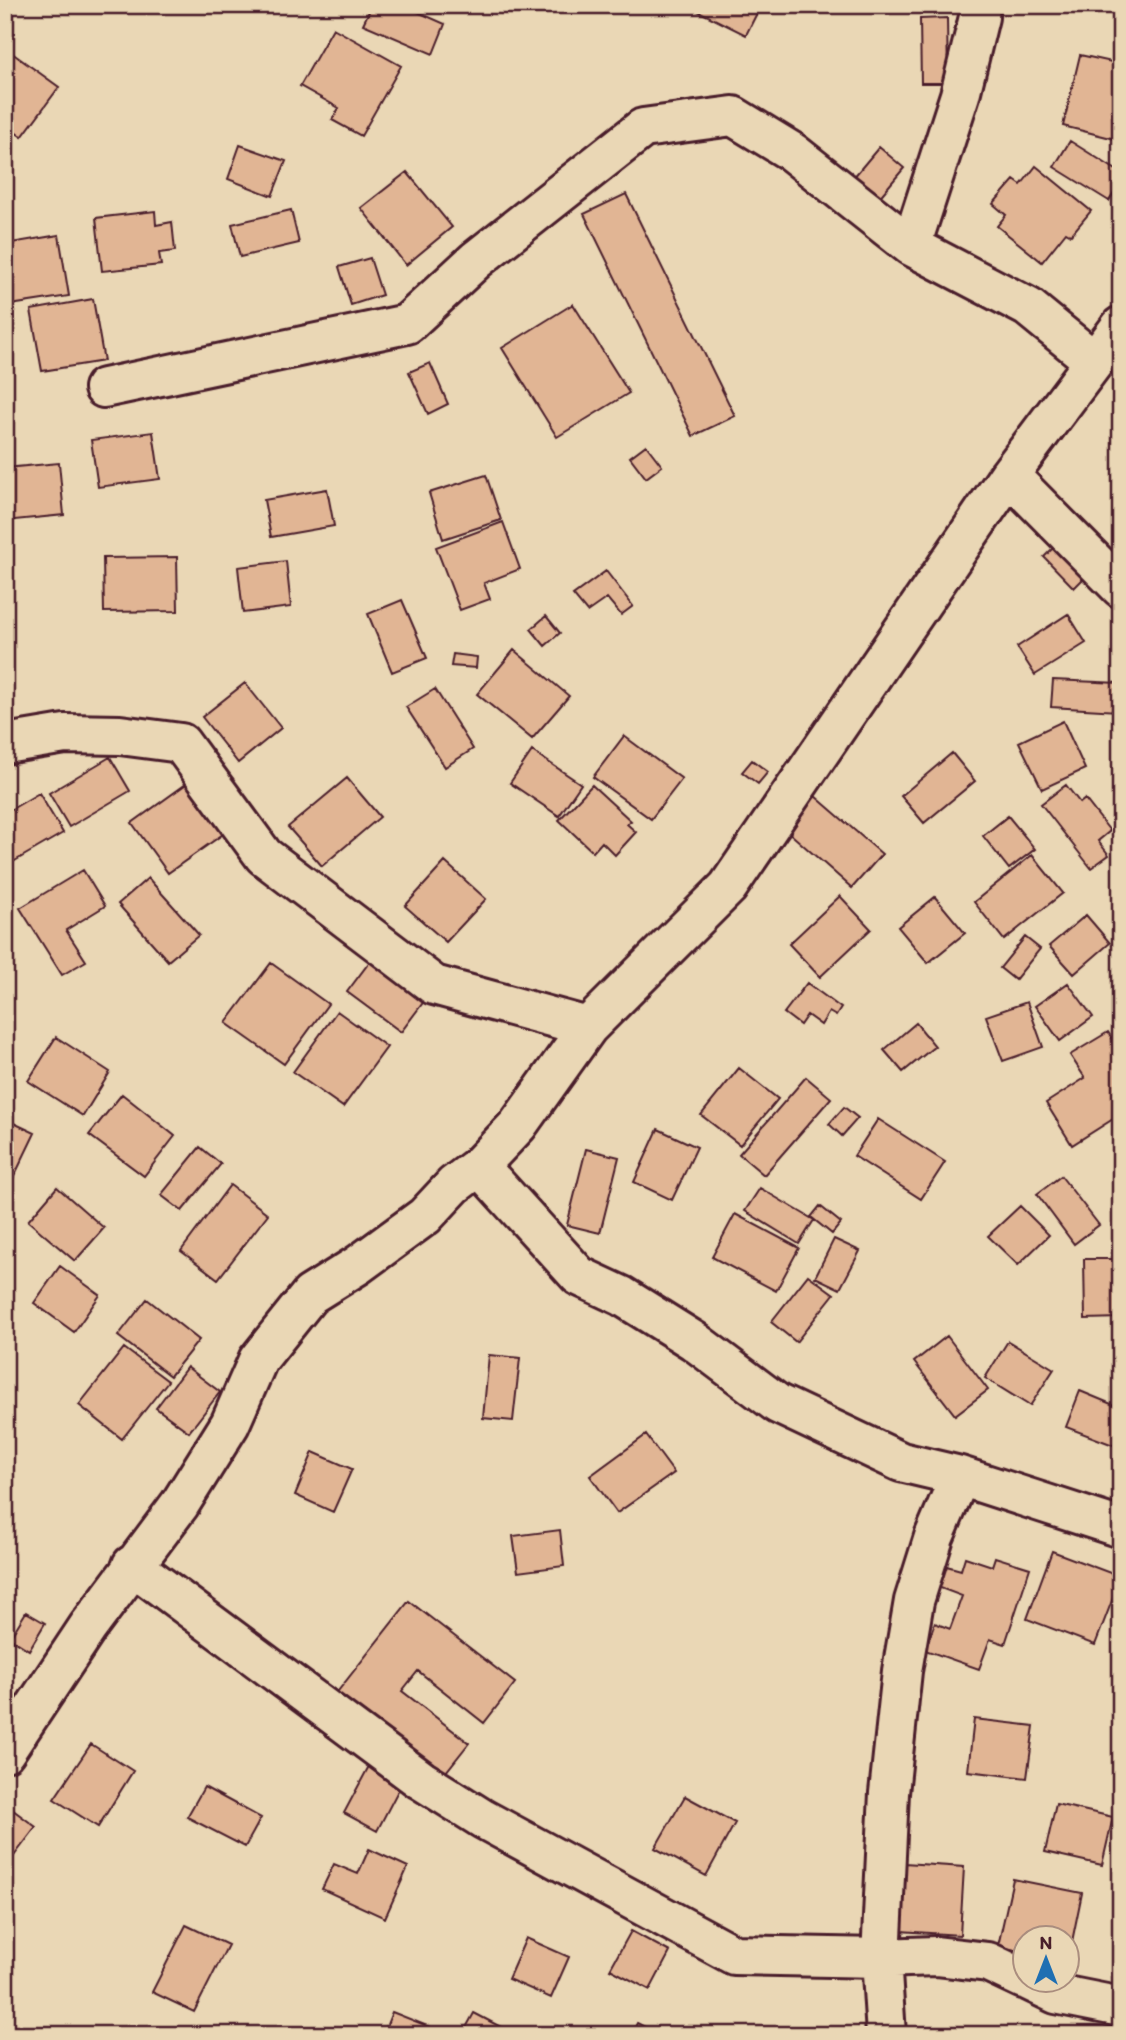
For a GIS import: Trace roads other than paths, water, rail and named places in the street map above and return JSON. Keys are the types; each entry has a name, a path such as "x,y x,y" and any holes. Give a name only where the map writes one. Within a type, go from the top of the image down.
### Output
{"street":[{"path":"911,246 960,95 980,5"},
{"path":"104,388 407,324 476,260 643,128 733,116 792,152 911,246 1028,307 1094,361"},
{"path":"5,1752 88,1626 180,1504 223,1434 258,1360 310,1295 358,1265 414,1224 454,1185 479,1166 518,1125 588,1027 728,887 1009,475 1121,326"},
{"path":"1009,475 1121,588"},
{"path":"5,744 65,734 120,735 181,743 264,856 434,985 588,1027"},
{"path":"479,1166 579,1276 622,1296 694,1341 778,1404 901,1462 960,1475 1121,1528"},
{"path":"886,2035 881,1958 889,1793 902,1671 912,1612 934,1537 960,1475"},
{"path":"132,1565 421,1780 483,1819 734,1955 881,1958 936,1956 988,1962 1010,1972"},
{"path":"1056,1994 1120,2008"}]}
